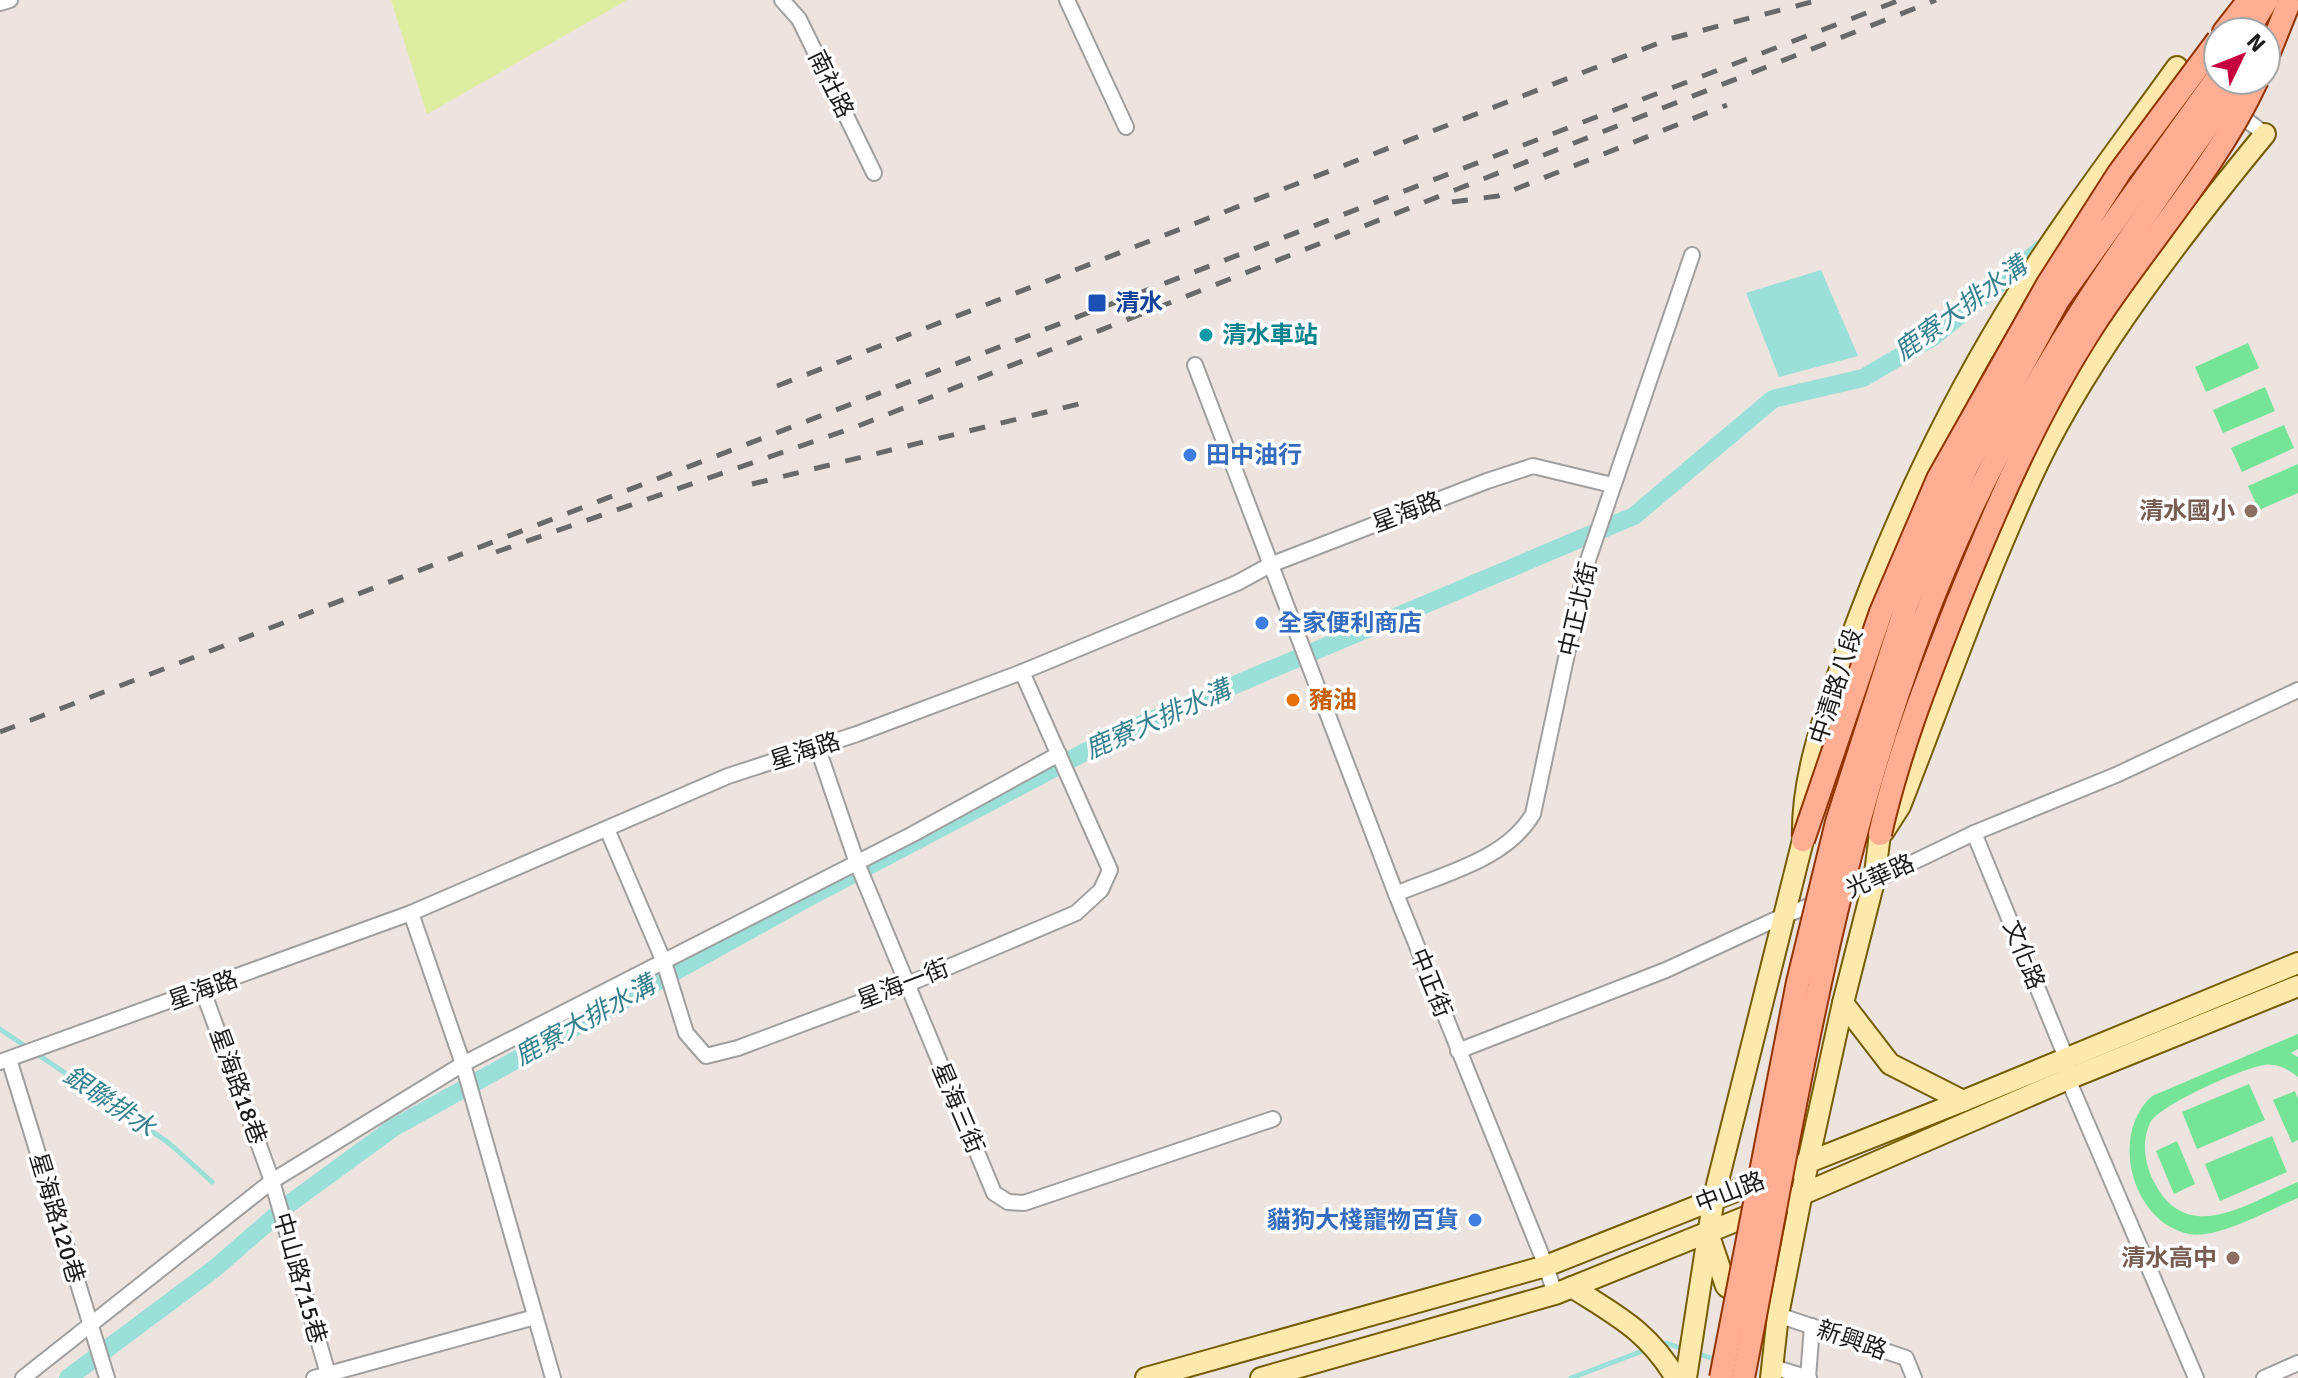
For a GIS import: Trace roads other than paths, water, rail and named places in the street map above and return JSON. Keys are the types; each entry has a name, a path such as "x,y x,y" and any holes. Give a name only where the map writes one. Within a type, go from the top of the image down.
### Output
{"main road":[{"path":"2236,16 2249,0"},
{"path":"2266,16 2282,2"},
{"path":"1803,840 1881,612 1938,479 2034,308 2103,198 2202,62"},
{"path":"1721,1378 1798,982 1837,822 1907,603 1966,468 2058,300 2204,96"},
{"path":"1743,1378 1820,985 1861,816 1925,614 1970,511 2017,416 2094,288 2229,96"},
{"path":"1880,836 1909,724 1991,519 2035,426 2088,334 2139,256 2239,119 2250,96"}],"street":[{"path":"0,3 10,0"},
{"name":"南社路","path":"782,0 799,19 874,173"},
{"path":"1067,0 1126,127"},
{"path":"1812,1326 1808,1378 1772,1372 1778,1315 1805,1193 1808,1162 1874,881 1880,836 1900,806 2039,461 2097,362 2203,209 2265,134 2177,67"},
{"name":"中清路八段","path":"1686,1378 1714,1197 1759,1028 1803,840 1802,816 1817,737 1850,642 1882,558 1955,404 2026,283 2177,67"},
{"name":"中正北街","path":"1396,894 1503,848 1522,833 1533,814 1585,569 1692,255"},
{"path":"1195,365 1270,565"},
{"name":"星海路","path":"4,1060 203,991 411,913 728,776 1022,672 1237,583 1270,565 1487,481 1533,466 1612,485"},
{"name":"中正街","path":"1270,565 1458,1051 1546,1266 1563,1290"},
{"name":"星海一街","path":"607,829 664,962 686,1033 706,1056 738,1048 906,985 1076,913 1101,890 1110,870 1022,672"},
{"name":"光華路","path":"1458,1051 1666,970 1783,916 1874,881 1974,833 2116,775 2298,690"},
{"name":"星海三街","path":"817,746 857,863 994,1193 1008,1202 1024,1203 1273,1119"},
{"path":"23,1378 272,1181 463,1064 857,863 1059,754"},
{"name":"文化路","path":"1974,833 2196,1378"},
{"path":"411,913 463,1064 553,1378"},
{"name":"中山路","path":"1261,1378 1563,1290 1805,1193 2298,963"},
{"name":"中山路","path":"1146,1378 1546,1266 1963,1101 2068,1069 2298,986"},
{"name":"星海路18巷","path":"203,991 272,1181"},
{"path":"1843,1003 1890,1064 1963,1101"},
{"name":"星海路120巷","path":"4,1060 107,1378"},
{"name":"中山路715巷","path":"272,1181 321,1376"},
{"path":"1707,1232 1726,1286 1764,1312 1778,1315"},
{"path":"1563,1290 1634,1325 1659,1351 1676,1378"},
{"name":"新興路","path":"1778,1315 1906,1358 1914,1378"},
{"path":"321,1376 535,1317"},
{"path":"2264,1378 2298,1363"}],"water":[{"path":"1821,270 1858,356 1779,377 1746,293"}],"waterway":[{"name":"鹿寮大排水溝","path":"2111,193 2132,176 2185,102"},
{"name":"鹿寮大排水溝","path":"68,1378 214,1269 289,1204 393,1128 806,899 1121,733 1634,516 1773,399 1863,378 1933,337 2044,247"},
{"name":"銀聯排水","path":"0,1029 169,1143 212,1182"},
{"path":"1658,1346 1666,1343 1686,1350"},
{"path":"1571,1378 1648,1349"},
{"path":"1696,1353 1717,1360"}],"railway":[{"path":"777,386 1669,39 1819,0"},
{"path":"0,732 1900,0"},
{"path":"496,552 858,426 1936,0"},
{"path":"1452,202 1498,196 1727,105"},
{"path":"752,484 1083,403"}],"place":[{"name":"清水","path":"1097,303"},
{"name":"清水車站","path":"1206,335"},
{"name":"田中油行","path":"1190,455"},
{"name":"清水國小","path":"2251,511"},
{"name":"全家便利商店","path":"1262,623"},
{"name":"豬油","path":"1293,700"},
{"name":"貓狗大棧寵物百貨","path":"1475,1220"},
{"name":"清水高中","path":"2233,1258"}]}
